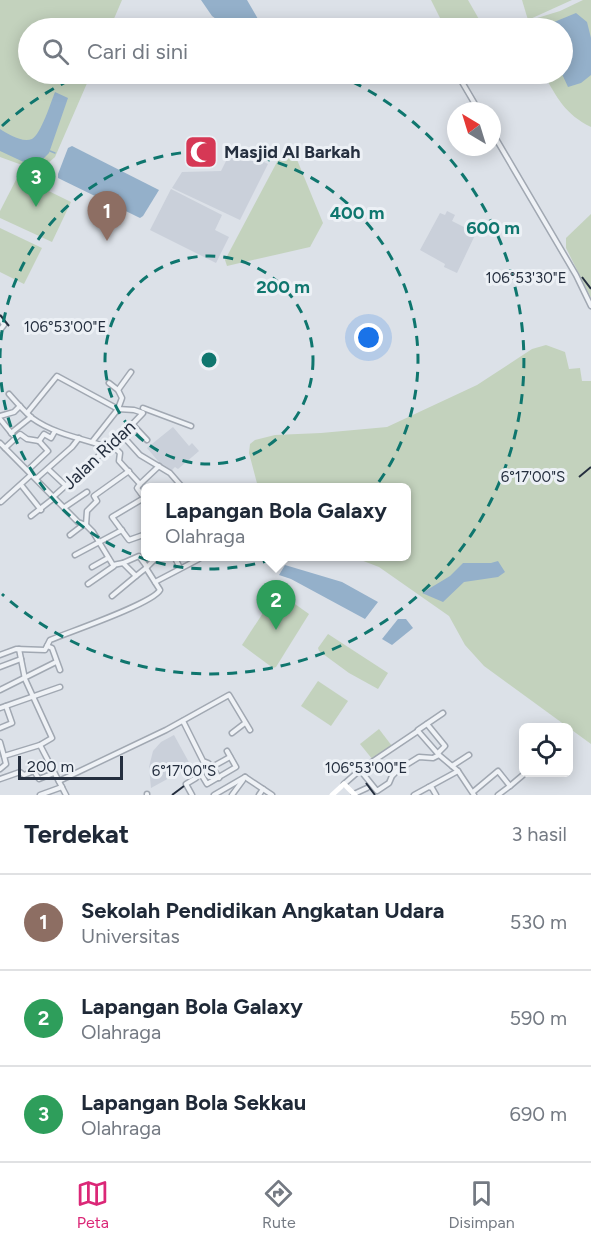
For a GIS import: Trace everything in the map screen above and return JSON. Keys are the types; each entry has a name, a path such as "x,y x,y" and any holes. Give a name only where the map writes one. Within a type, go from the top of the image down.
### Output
{"street":[{"path":"463,84 474,102"},
{"path":"501,147 576,275 591,306"},
{"path":"0,318 4,323 2,329"},
{"path":"118,390 131,372"},
{"path":"27,413 57,376 118,409 143,411 191,426"},
{"path":"92,442 118,409 122,398 118,390 109,383"},
{"path":"9,394 31,417 56,431 110,446 120,453 119,460 140,484 137,488 141,493"},
{"path":"15,438 0,417 14,412 20,406"},
{"name":"Jalan Ridan","path":"31,516 41,510 133,425 143,411"},
{"path":"11,433 31,417"},
{"path":"133,425 147,441"},
{"path":"39,441 44,434 51,438 56,431"},
{"path":"5,448 21,434 27,439 39,441 48,451 28,470"},
{"path":"122,435 140,455 173,475 179,483"},
{"path":"37,478 79,438"},
{"path":"0,443 84,525 99,542 114,566"},
{"path":"141,483 159,466"},
{"path":"48,469 65,486"},
{"path":"70,535 84,525 87,511 97,501 94,496 129,471"},
{"path":"1,502 32,474"},
{"path":"21,486 41,510"},
{"path":"65,507 87,492"},
{"path":"141,500 112,517 129,540 141,536"},
{"path":"75,555 122,530"},
{"path":"87,584 114,566 139,556 141,559"},
{"path":"92,567 108,558"},
{"path":"0,655 19,649 44,651 50,640 131,607 158,593 159,588 142,561"},
{"path":"112,596 153,561"},
{"path":"176,561 180,568"},
{"path":"155,582 193,561"},
{"path":"123,563 136,576"},
{"path":"47,646 52,648 60,670"},
{"path":"4,756 40,745 52,737 32,697 19,649"},
{"path":"0,668 21,659"},
{"path":"0,690 56,662"},
{"path":"0,708 60,687"},
{"path":"59,781 183,721 230,695 250,730"},
{"path":"0,728 12,723 6,706"},
{"path":"332,795 360,770 443,713"},
{"path":"183,721 203,761 212,767 219,778"},
{"path":"232,733 245,723"},
{"path":"360,770 377,791 389,783 398,770 419,758 433,758 445,746 427,724"},
{"path":"416,731 458,771 473,794 497,771 510,786"},
{"path":"0,742 6,764 0,769"},
{"path":"40,745 66,795"},
{"path":"198,769 207,784 219,778 237,767 227,752"},
{"path":"452,765 469,755"},
{"path":"212,767 230,757"},
{"path":"0,779 20,772 24,775 34,771 39,779 54,773"},
{"path":"414,795 458,771"},
{"path":"214,795 245,777"},
{"path":"245,777 272,795"},
{"path":"232,795 245,777"},
{"path":"498,795 521,777"},
{"path":"192,795 186,784 195,778"},
{"path":"232,784 236,790"},
{"path":"344,784 354,795 368,789"},
{"path":"40,795 62,787"},
{"path":"428,787 432,788 436,795"},
{"path":"259,795 263,789"}],"shaded area":[{"path":"233,147 268,164 240,220 172,188 182,172 221,171"},
{"path":"171,189 222,215 215,230 229,237 216,263 150,230"},
{"path":"447,211 455,215 452,221 476,233 457,273 420,250 440,213 445,215"},
{"path":"173,427 189,446 192,443 199,451 178,469 175,467 171,471 164,468 147,448"},
{"path":"174,735 191,766 151,788 149,767 153,751 161,742"}],"green space":[{"path":"0,0 122,0 114,18 18,18 18,84 87,84 55,157 46,165 33,169 0,157"},
{"path":"431,0 468,0 478,18 440,18"},
{"path":"522,0 572,0 532,18 527,18"},
{"path":"583,0 591,0 591,127 568,111 550,84 573,84 573,18 537,18 560,11"},
{"path":"286,145 291,145 323,223 310,247 227,266 225,260"},
{"path":"18,176 71,202 52,242 0,218 0,211"},
{"path":"591,214 591,298 566,248 566,238"},
{"path":"0,228 42,248 24,284 0,272"},
{"path":"546,345 565,352 569,369 580,368 582,381 591,381 591,744 573,731 573,723 562,723 484,666 465,645 449,616 379,567 363,561 411,561 411,483 257,483 249,453 250,444 255,440 275,435 387,427 477,385 532,349"},
{"path":"278,592 309,614 276,667 273,668 242,645"},
{"path":"328,634 388,673 378,689 349,673 319,651 318,648"},
{"path":"318,681 348,701 331,726 301,706"},
{"path":"379,729 392,746 373,760 360,744"}],"water":[{"path":"201,0 247,0 257,18 215,18"},
{"path":"576,13 587,22 591,38 591,75 581,83 568,87 567,84 573,84 573,18 564,18"},
{"path":"55,92 68,98 49,153 43,159 30,165 0,151 0,129 24,140 35,136 42,125"},
{"path":"72,146 159,190 143,216 140,218 58,178 68,148"},
{"path":"498,561 505,572 498,577 464,582 443,602 422,593 450,576 463,563"},
{"path":"285,565 342,582 378,602 365,619 291,579 279,575"},
{"path":"398,619 406,619 413,628 392,645 382,639"}],"waterway":[{"path":"50,151 55,153"}],"place":[{"name":"Masjid Al Barkah","path":"201,152"},
{"name":"Lapangan Bola Sekkau","path":"36,207"},
{"name":"Sekolah Pendidikan Angkatan Udara","path":"107,241"},
{"name":"Lapangan Bola Galaxy","path":"276,630"}]}
